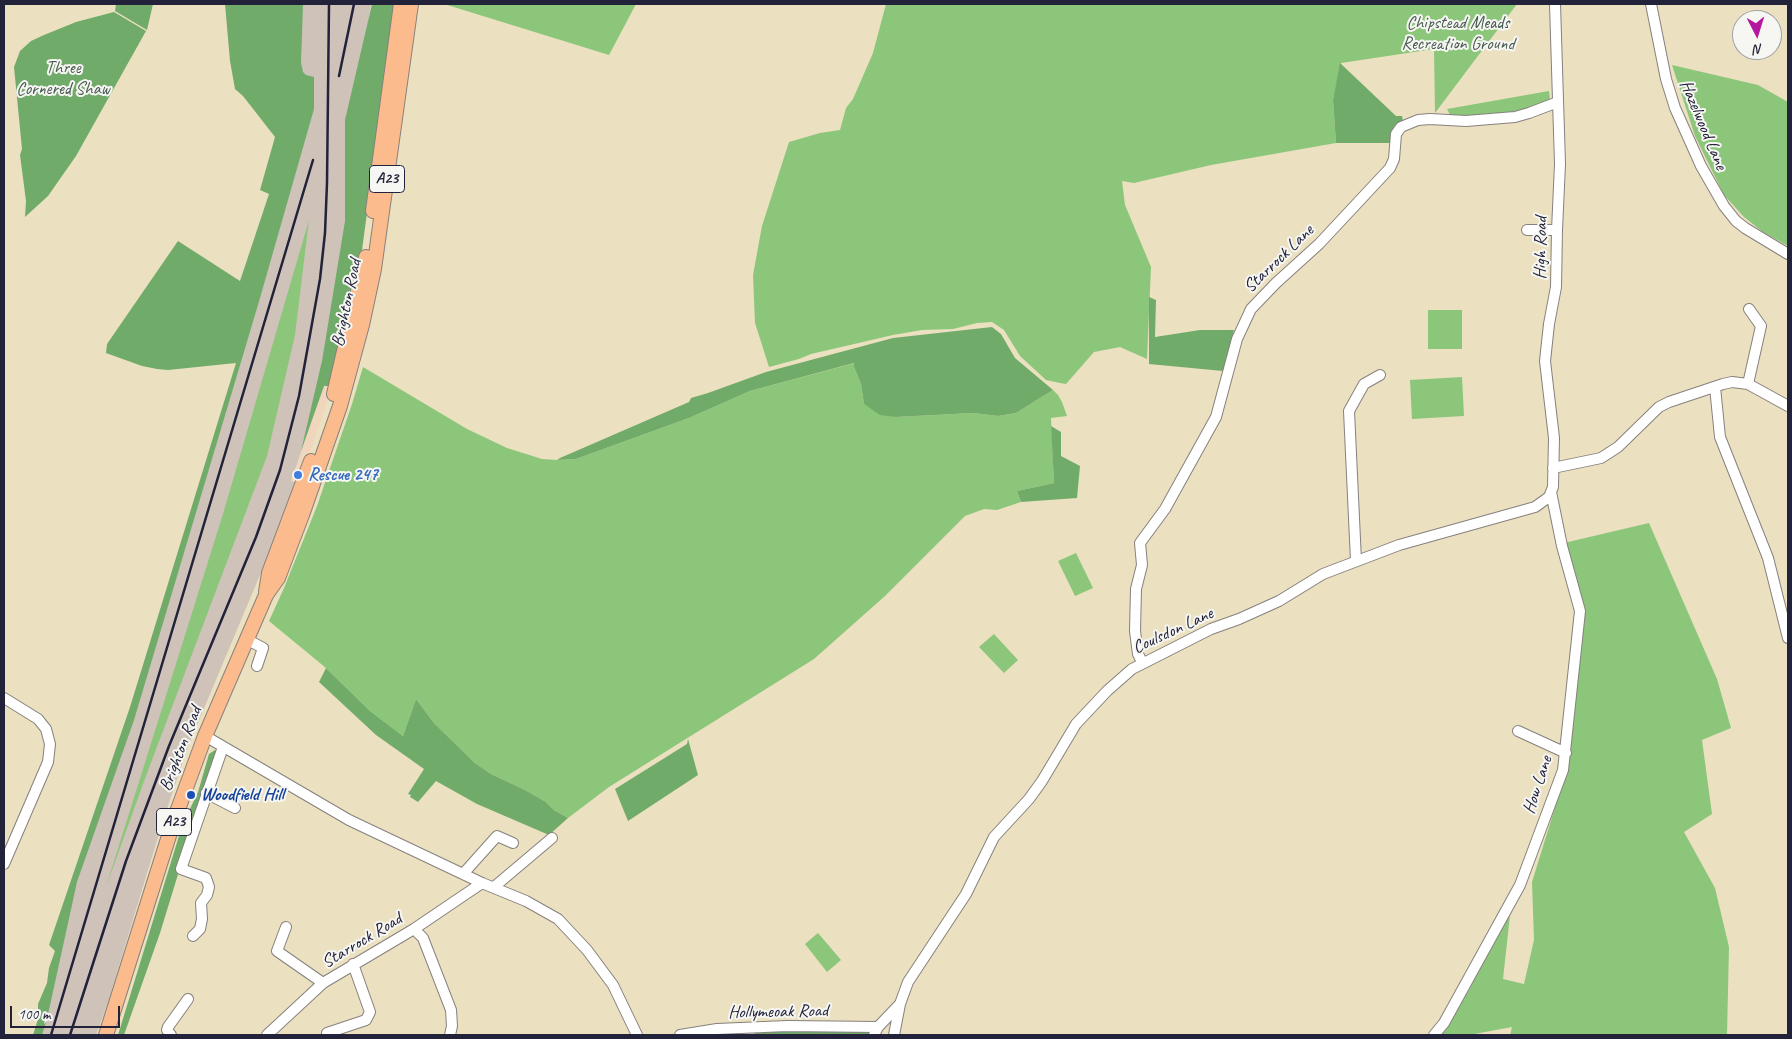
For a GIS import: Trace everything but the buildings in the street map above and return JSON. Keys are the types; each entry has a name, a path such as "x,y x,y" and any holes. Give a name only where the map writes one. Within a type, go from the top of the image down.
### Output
{"highway":[{"name":"Brighton Road","path":"266,595 268,573 332,404 365,268 401,4"},
{"name":"Brighton Road","path":"106,1035 173,823 205,736 266,595 278,578 340,406 362,325 374,269 411,4"}],"street":[{"name":"High Road","path":"1551,492 1554,438 1545,361 1556,287 1560,164 1555,4"},
{"name":"Hazelwood Lane","path":"1652,4 1666,78 1675,108 1701,166 1724,206 1736,220 1745,228 1788,254"},
{"name":"Starrock Lane","path":"1142,662 1138,654 1135,631 1136,590 1142,565 1140,544 1165,509 1216,417 1237,339 1251,309 1276,283 1319,244 1390,168 1394,159 1396,134 1401,128 1418,120 1466,121 1515,116 1558,102"},
{"path":"1527,230 1557,230"},
{"path":"1748,384 1761,326 1749,309"},
{"path":"1356,561 1349,411 1364,384 1380,375"},
{"path":"1553,468 1602,458 1618,447 1659,407 1732,382 1748,384 1788,406"},
{"path":"1714,387 1720,437 1768,558 1788,638"},
{"name":"Coulsdon Lane","path":"895,1032 900,1004 912,974 966,894 994,836 1042,781 1070,733 1084,715 1132,669 1142,662 1211,629 1279,601 1315,578 1399,545 1535,507 1545,501 1551,492"},
{"name":"How Lane","path":"1434,1035 1444,1023 1520,885 1564,770 1580,611 1562,546 1551,492"},
{"path":"246,639 263,648 257,666"},
{"path":"4,698 38,719 46,729 50,744 48,762 4,864"},
{"path":"1518,731 1566,753"},
{"path":"205,736 349,820 482,883 526,901 558,919 587,950 613,985 637,1035"},
{"path":"192,936 200,929 202,919 201,903 207,895 210,876 181,870 223,747"},
{"path":"206,793 235,808"},
{"path":"463,874 497,836 513,843"},
{"path":"494,887 552,838"},
{"name":"Starrock Road","path":"267,1035 323,983 414,929 482,883"},
{"path":"286,927 277,951 323,983"},
{"path":"414,929 423,938 451,1010 452,1026 450,1035"},
{"path":"327,1033 368,1024 370,1012 353,964"},
{"path":"171,1035 167,1030 168,1027 188,999"},
{"name":"Coulsdon Lane","path":"876,1031 900,1004"},
{"name":"Hollymeoak Road","path":"680,1035 717,1029 787,1026 876,1031"}],"shaded area":[{"path":"277,4 371,4 353,121 350,225 324,386 291,481 300,484 187,749 96,1035 36,1035 77,882 258,305 293,113"},
{"path":"324,386 332,386 300,484 291,481"}],"green space":[{"path":"116,4 153,4 147,30 115,11"},
{"path":"225,4 303,4 301,63 303,72 314,77 314,109 258,305 134,720 77,882 47,1019 42,1035 33,1035 38,1019 38,1004 47,983 49,968 55,951 49,945 130,707 236,363 168,370 157,369 142,366 106,353 107,344 178,241 240,281 269,194 260,190 275,137 243,96 235,89 230,61"},
{"path":"372,4 395,4 360,265 332,386 324,386 301,451 322,361 345,221 345,120"},
{"path":"444,4 636,4 609,55"},
{"name":"Chipstead Meads Recreation Ground","path":"886,4 1517,4 1435,113 1434,49 1341,63 1333,100 1336,143 1211,165 1134,183 1122,181 1125,205 1151,267 1147,359 1120,347 1094,352 1066,384 1046,380 1020,356 1004,330 992,322 977,323 953,329 922,330 893,335 811,354 769,367 755,323 753,275 762,226 789,142 820,133 840,130 846,108 853,99 873,53"},
{"name":"Three Cornered Shaw","path":"114,12 146,31 76,156 48,196 25,217 26,201 20,155 22,149 14,67 20,51 31,41 44,35 76,22"},
{"path":"1340,63 1396,116 1402,116 1403,121 1394,126 1391,143 1336,143 1333,100"},
{"path":"1672,65 1758,85 1788,102 1788,246 1763,232 1744,217 1724,195 1695,136"},
{"path":"1549,91 1550,100 1529,111 1451,117 1447,109"},
{"path":"309,220 295,335 267,456 106,887 223,514"},
{"path":"1149,297 1156,300 1155,337 1200,330 1234,330 1223,371 1149,364"},
{"path":"1428,310 1462,310 1462,349 1428,349"},
{"path":"992,327 1001,334 1015,358 1053,390 1016,413 998,416 973,413 896,417 880,415 864,404 861,384 854,363 750,391 689,418 576,459 557,460 689,402 691,398 766,372 893,338"},
{"path":"855,363 854,367 861,384 864,404 896,417 973,413 998,416 1016,413 1053,390 1062,402 1067,416 1051,418 1054,483 1017,491 1021,502 997,510 984,509 965,516 885,596 814,659 609,787 568,818 554,810 546,802 491,774 475,763 434,723 416,699 403,736 370,711 326,668 269,621 317,506 363,367 467,429 507,448 542,459 557,460 576,459 689,418 750,391"},
{"path":"1462,377 1464,416 1412,419 1410,380"},
{"path":"1051,426 1061,432 1061,456 1080,466 1077,498 1021,502 1017,491 1054,483"},
{"path":"1649,523 1717,679 1731,728 1702,740 1712,814 1684,832 1715,888 1729,947 1727,1035 1510,1035 1512,1027 1469,1035 1434,1035 1468,992 1511,906 1503,979 1524,984 1534,940 1532,882 1566,772 1571,741 1581,611 1564,543"},
{"path":"1076,553 1093,588 1075,596 1058,561"},
{"path":"994,634 1018,660 1004,673 979,647"},
{"path":"326,668 370,711 403,736 416,699 434,723 475,763 491,774 546,802 554,810 568,818 549,835 477,804 436,781 418,802 408,794 424,769 376,735 319,682"},
{"path":"688,739 698,775 628,821 615,789 687,744"},
{"path":"215,750 219,752 203,793 160,933 124,1035 118,1035 182,826 198,792 209,754"},
{"path":"818,933 841,960 827,972 805,944"},
{"path":"788,1030 871,1031 869,1035 756,1035 754,1033"}],"railway":[{"path":"70,1035 126,861 169,746 256,537 280,470 299,396 320,279 325,233 329,4"},
{"path":"339,76 354,4"},
{"path":"51,1035 313,160"}],"place":[{"name":"Rescue 247","path":"298,475"},
{"name":"Woodfield Hill","path":"191,795"}]}
